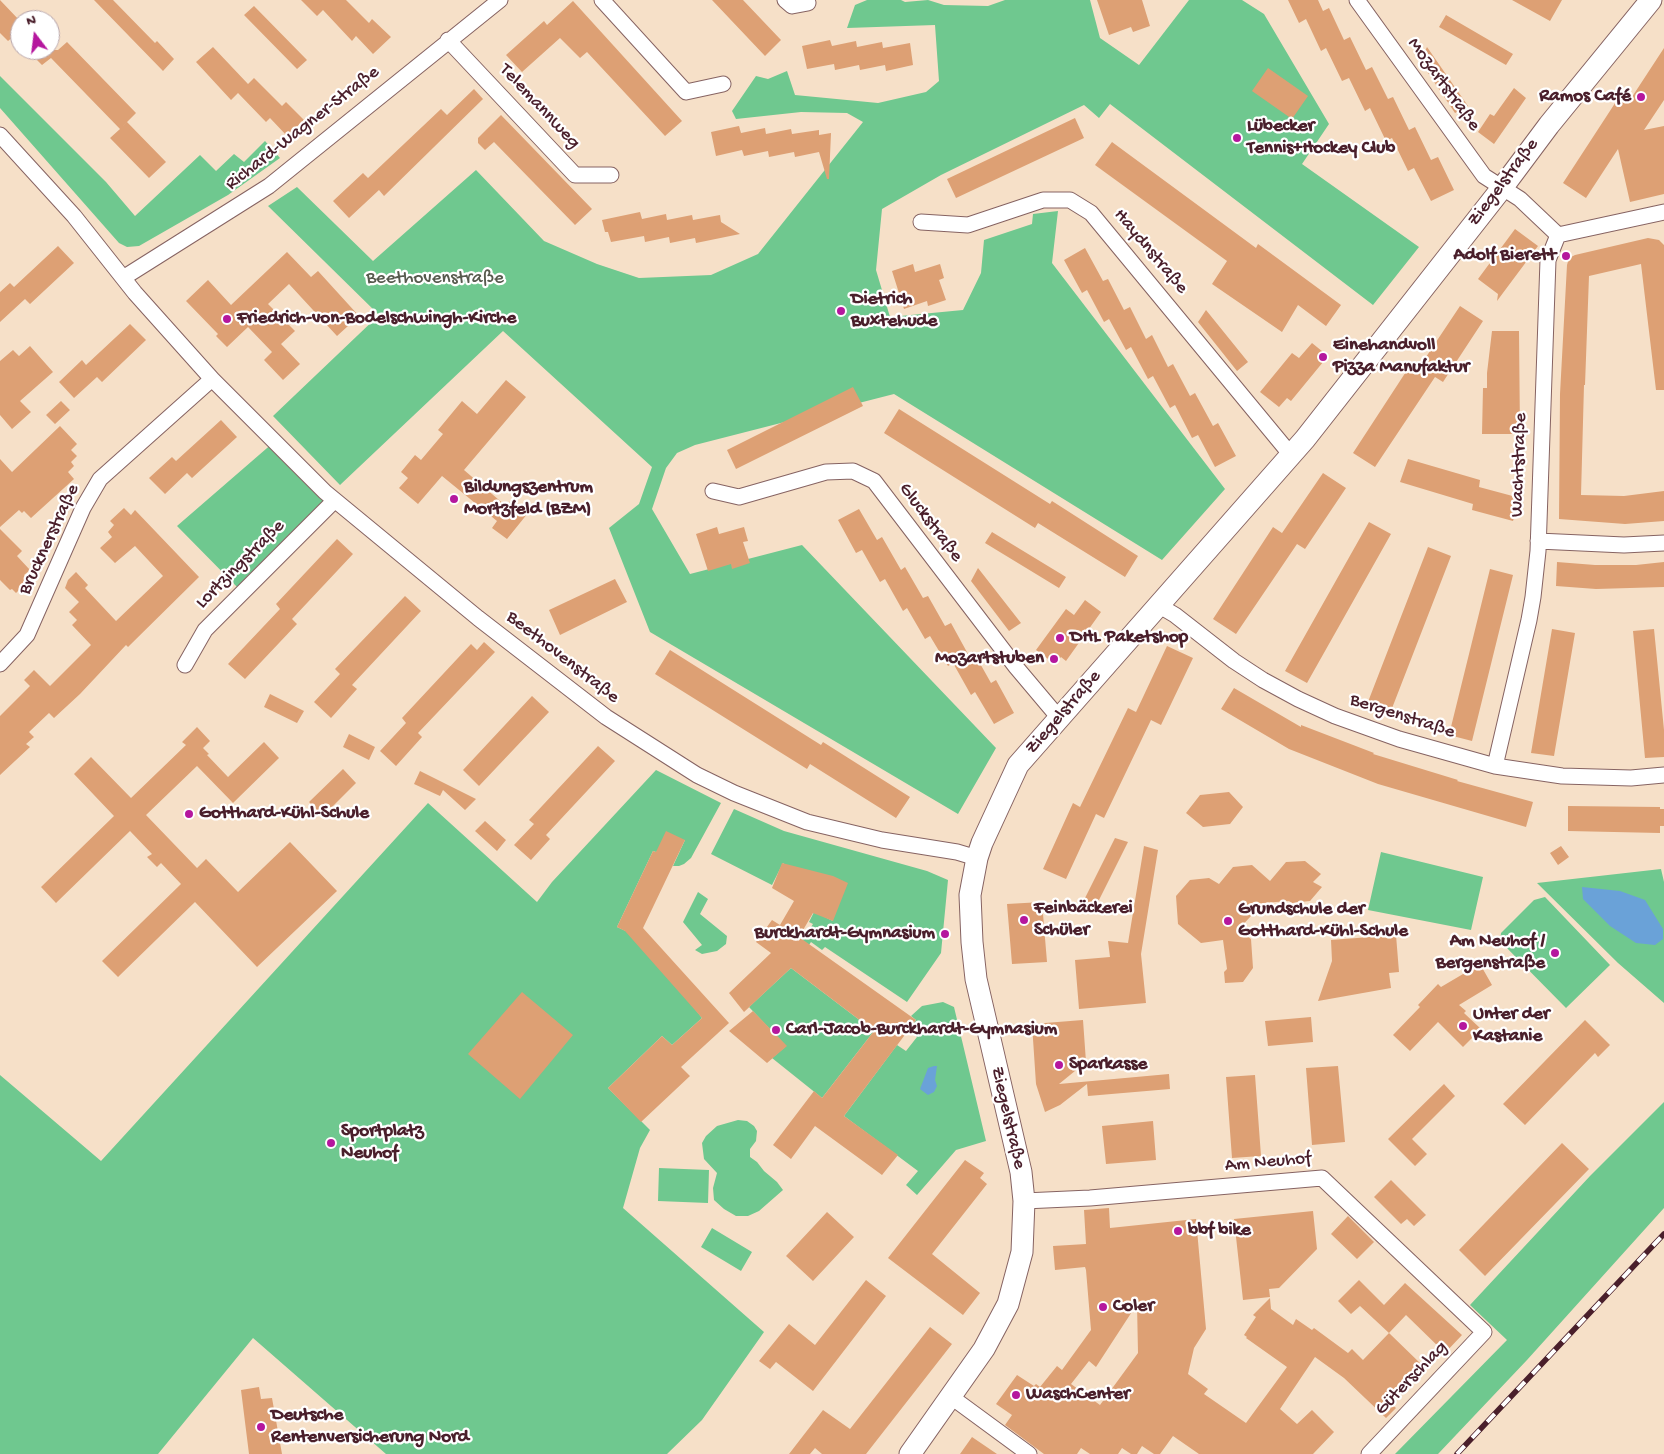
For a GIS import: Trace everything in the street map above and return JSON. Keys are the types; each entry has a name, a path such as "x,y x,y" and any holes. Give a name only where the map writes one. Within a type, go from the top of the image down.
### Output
{"main road":[{"name":"Ziegelstraße","path":"910,1454 984,1349 1008,1304 1022,1252 1024,1202 1021,1172 976,979 970,895 977,858 1018,765 1291,455 1502,188 1548,125 1651,0"}],"street":[{"name":"Richard-Wagner-Straße","path":"123,278 269,186 500,0"},
{"path":"602,0 686,92 723,84"},
{"path":"785,0 792,6 808,3"},
{"name":"Mozartstraße","path":"1357,0 1484,176 1502,188"},
{"name":"Telemannweg","path":"448,40 575,175 611,175"},
{"name":"Beethovenstraße","path":"0,135 74,216 135,293 212,379 334,501 478,618 606,717 696,775 734,793 807,822 882,840 957,852 977,858"},
{"path":"1502,188 1520,199 1558,235 1664,212"},
{"name":"Haydnstraße","path":"921,222 968,225 1043,200 1070,200 1077,204 1091,213 1133,262 1291,455"},
{"name":"Wachtstraße","path":"1496,766 1530,620 1538,541 1548,260 1558,235"},
{"name":"Brucknerstraße","path":"0,664 27,636 83,508 100,480 212,379"},
{"name":"Gluckstraße","path":"713,491 739,497 826,472 853,470 874,482 1016,668 1060,718"},
{"name":"Lortzingstraße","path":"185,665 205,630 334,501"},
{"path":"1538,541 1624,545 1664,543"},
{"name":"Bergenstraße","path":"1158,605 1175,615 1234,661 1263,680 1335,716 1390,735 1496,766 1566,776 1631,778 1664,775"},
{"name":"Am Neuhof","path":"1024,1202 1322,1178 1484,1332"},
{"name":"Güterschlag","path":"1369,1454 1484,1332"},
{"path":"950,1396 1029,1454"}],"green space":[{"path":"867,0 901,0 905,2 928,0 944,5 988,6 1005,0 1090,0 1100,38 1139,65 1189,0 1242,0 1264,14 1329,124 1302,164 1419,247 1373,305 1110,104 1099,118 1084,105 941,175 882,209 876,270 890,317 963,310 981,273 984,240 1032,224 1033,214 1058,211 1052,263 1225,489 1162,560 894,394 695,445 677,453 666,468 652,509 690,574 802,545 996,748 958,814 650,632 609,528 639,504 652,467 503,331 340,485 273,416 379,315 268,206 297,187 373,261 476,170 544,241 597,264 639,278 711,275 758,254 863,122 847,113 801,112 736,119 732,111 756,76 768,79 787,71 795,95 878,103 926,92 939,81 935,25 847,28 855,5"},
{"path":"0,76 106,182 135,216 200,155 216,171 234,154 244,162 265,141 280,158 228,195 139,246 127,247 119,243 0,108"},
{"path":"274,442 334,501 242,592 177,526"},
{"name":"Sportplatz Neuhof","path":"656,770 721,803 691,858 684,864 673,866 685,840 656,852 653,851 617,927 639,937 702,1018 672,1045 662,1036 608,1088 650,1130 640,1148 623,1208 764,1332 702,1420 667,1454 386,1454 253,1338 158,1454 0,1454 0,1075 101,1161 428,803 537,902 552,882"},
{"path":"734,809 784,831 927,871 948,880 941,953 907,1002 825,947 822,950 811,942 809,945 799,938 804,930 808,932 813,924 809,922 814,912 833,921 783,863 772,885 711,854"},
{"path":"1381,852 1483,877 1471,930 1368,910"},
{"path":"1661,869 1664,882 1664,1003 1618,963 1537,883"},
{"path":"698,892 708,899 700,914 727,936 726,944 717,951 702,954 695,950 702,945 683,922"},
{"name":"Am Neuhof / Bergenstraße","path":"1545,897 1610,965 1566,1008 1500,941 1501,933 1534,900"},
{"path":"791,968 874,1031 822,1098 772,1058 786,1046 749,1007"},
{"path":"943,1002 954,1007 986,1141 956,1150 917,1195 906,1185 918,1171 844,1116 897,1045 906,1051 917,1037 909,1030 916,1020 911,1016 922,1006"},
{"path":"1664,1102 1664,1208 1527,1360 1438,1454 1395,1454 1507,1340 1470,1305 1590,1176"},
{"path":"738,1120 747,1121 754,1126 757,1131 756,1141 750,1149 750,1157 783,1190 759,1211 748,1216 736,1216 714,1200 713,1188 717,1173 704,1159 702,1143 706,1136 717,1126"},
{"path":"659,1168 709,1170 708,1203 658,1201"},
{"path":"712,1228 752,1252 741,1271 701,1247"}],"water":[{"path":"1582,887 1620,891 1645,900 1663,929 1663,939 1655,945 1636,943 1610,926 1583,899"},
{"path":"937,1066 935,1080 937,1086 934,1092 928,1095 920,1089 928,1068"}],"building":[{"path":"0,0 10,10 10,39 8,41 0,33"},
{"path":"94,0 113,0 155,43 157,41 174,59 163,71"},
{"path":"301,0 346,0 369,23 372,19 391,37 373,54 356,36 352,41 323,10 317,16"},
{"path":"712,0 743,0 781,40 765,56"},
{"path":"1097,0 1142,0 1150,26 1133,32 1131,27 1109,35"},
{"path":"1288,0 1318,0 1323,11 1329,8 1344,40 1350,37 1366,70 1372,67 1388,99 1393,97 1409,130 1415,127 1431,160 1438,157 1454,190 1431,201 1414,168 1408,171 1392,138 1386,141 1370,108 1365,111 1349,78 1342,81 1326,48 1321,51 1306,19 1299,23"},
{"path":"1512,0 1562,0 1550,21"},
{"path":"573,1 682,121 665,136 587,52 580,58 560,38 522,72 506,55 544,21 547,25"},
{"path":"254,6 307,60 297,69 244,15"},
{"path":"1446,15 1513,54 1506,65 1439,27"},
{"path":"830,40 832,46 856,41 857,47 882,42 883,48 910,43 913,65 886,71 885,65 860,70 859,65 835,70 834,64 807,69 802,46"},
{"path":"67,42 136,113 127,122 166,162 149,178 110,138 120,129 53,60 60,60 60,48"},
{"path":"213,47 248,84 254,78 282,106 286,102 304,120 287,136 270,118 266,122 238,93 231,100 196,62"},
{"path":"1427,47 1468,106 1455,113 1420,61"},
{"path":"1664,48 1664,100 1644,130 1664,126 1664,194 1630,202 1618,149 1586,198 1563,183 1621,94 1630,100"},
{"path":"37,60 48,60 42,65"},
{"path":"1268,68 1308,96 1292,119 1252,91"},
{"path":"1514,88 1526,98 1494,144 1478,132 1490,114 1494,116"},
{"path":"474,89 483,99 384,196 379,190 349,218 333,201 363,173 368,178 441,109 447,115"},
{"path":"501,115 592,209 575,225 494,142 485,150 478,143 478,138"},
{"path":"1075,118 1084,138 956,198 947,179"},
{"path":"739,126 741,133 765,128 766,134 791,129 792,134 819,130 819,135 831,133 829,179 827,179 819,152 795,157 794,152 769,157 768,151 744,156 742,150 716,156 711,132"},
{"path":"1112,142 1256,248 1258,244 1341,305 1326,326 1298,305 1282,332 1212,284 1227,261 1095,165"},
{"path":"640,212 642,219 666,214 667,220 692,215 693,220 720,215 721,222 740,234 696,243 695,238 670,243 669,237 645,242 644,236 611,242 608,232 605,232 602,220"},
{"path":"1515,229 1538,246 1497,301 1498,294 1478,279"},
{"path":"1648,238 1659,240 1664,245 1664,390 1656,390 1641,264 1589,276 1581,495 1624,496 1664,491 1664,521 1625,524 1559,519 1560,394 1567,265 1569,258"},
{"path":"58,246 74,263 30,304 25,299 0,322 0,292 10,283 14,287"},
{"path":"1085,248 1103,281 1108,279 1124,310 1130,307 1146,339 1152,335 1168,367 1173,364 1190,396 1195,393 1213,426 1218,423 1236,456 1215,467 1198,435 1192,438 1175,405 1170,408 1153,376 1148,379 1131,347 1126,350 1109,319 1104,322 1087,290 1082,293 1064,260"},
{"path":"287,252 311,277 318,271 359,316 337,336 289,284 268,304 295,331 281,344 300,364 283,380 264,360 272,352 248,327 227,347 216,336 218,334 186,301 208,280 231,305"},
{"path":"913,264 915,272 940,264 944,278 939,280 946,300 928,306 927,301 904,309 892,271"},
{"path":"1460,306 1483,321 1443,382 1435,377 1375,467 1353,453 1413,361 1420,366"},
{"path":"1206,310 1248,362 1237,371 1198,322"},
{"path":"130,324 146,340 102,382 97,377 74,398 59,382 82,360 86,365"},
{"path":"1492,331 1519,331 1520,434 1482,434 1483,388 1487,388"},
{"path":"1312,343 1328,356 1291,401 1287,398 1279,407 1260,392 1292,353 1299,358"},
{"path":"30,346 53,372 20,401 31,412 12,429 0,415 0,361 13,350 19,356"},
{"path":"506,380 526,397 464,470 506,506 512,499 528,513 507,539 492,528 497,521 442,476 418,504 399,488 408,478 401,472 415,455 421,460 443,434 438,430 462,401 477,414"},
{"path":"853,387 863,406 736,469 727,450"},
{"path":"61,401 70,410 55,424 46,415"},
{"path":"899,409 1050,504 1052,501 1138,556 1125,577 1038,523 1035,528 884,433"},
{"path":"221,420 237,437 192,478 187,473 165,494 149,478 172,457 176,461"},
{"path":"60,426 77,444 71,450 77,456 71,462 74,466 68,472 74,479 31,518 24,511 22,513 19,510 0,527 0,459 12,472"},
{"path":"1408,459 1480,480 1479,487 1520,498 1513,521 1472,510 1473,504 1400,482"},
{"path":"1323,473 1346,488 1305,549 1297,544 1236,634 1213,619 1273,527 1282,533"},
{"path":"124,508 131,515 135,510 199,577 128,647 126,645 80,694 54,718 49,713 29,732 34,737 26,744 30,747 0,775 0,716 30,686 24,680 34,670 50,686 91,645 72,625 77,620 69,612 79,602 65,588 68,580 76,572 88,585 85,588 116,621 163,576 135,546 115,563 100,548 112,537 108,532 114,525 110,521"},
{"path":"859,509 877,540 882,537 901,570 905,567 923,598 928,596 945,626 951,623 968,654 973,651 991,683 996,680 1014,713 994,724 975,692 971,695 953,663 948,666 930,636 925,639 907,608 903,611 885,579 880,582 862,550 856,553 838,520"},
{"path":"1369,522 1391,534 1307,683 1285,671"},
{"path":"717,527 719,534 744,527 748,541 743,542 750,563 732,569 731,564 708,571 696,534"},
{"path":"0,529 22,551 17,556 30,570 24,575 29,580 16,593 0,580"},
{"path":"992,532 1066,577 1059,588 985,543"},
{"path":"337,539 353,554 292,619 297,624 245,679 228,664 280,609 276,604"},
{"path":"1428,547 1451,556 1389,716 1366,707"},
{"path":"1557,562 1595,565 1636,565 1664,562 1664,587 1596,589 1556,586"},
{"path":"978,568 1021,623 1009,631 971,581"},
{"path":"1490,569 1513,575 1472,741 1449,735"},
{"path":"615,579 627,602 560,635 549,610"},
{"path":"405,596 421,611 352,685 357,689 331,718 314,702 340,674 335,669"},
{"path":"1085,600 1101,612 1066,661 1061,657 1055,664 1036,650 1066,609 1074,615"},
{"path":"1552,629 1575,633 1554,756 1531,753"},
{"path":"1654,629 1664,730 1664,757 1645,758 1633,631"},
{"path":"484,642 495,652 418,733 422,737 396,766 380,751 406,723 402,718 471,644 477,650"},
{"path":"1167,646 1193,658 1161,725 1151,720 1104,818 1096,814 1066,879 1043,869 1073,803 1080,807 1128,708 1136,712"},
{"path":"670,650 821,745 823,742 910,797 896,818 810,764 807,769 655,674"},
{"path":"1234,688 1301,727 1301,725 1373,754 1457,781 1533,802 1526,827 1378,784 1289,749 1221,709"},
{"path":"270,694 304,711 297,723 264,707"},
{"path":"532,696 549,712 479,786 463,770"},
{"path":"197,727 210,741 203,748 209,754 207,755 228,777 264,742 279,758 233,803 197,766 146,815 197,868 206,859 238,892 290,842 337,891 257,967 195,902 118,977 102,961 181,884 161,863 157,867 147,857 152,854 130,831 56,903 41,887 114,816 74,774 91,757 131,798 186,745 182,742"},
{"path":"349,734 375,747 369,760 343,747"},
{"path":"598,746 615,761 546,835 550,839 531,860 514,845 534,824 529,820"},
{"path":"343,769 356,783 323,816 309,802"},
{"path":"420,771 476,799 465,810 443,790 440,796 414,784"},
{"path":"1229,792 1243,807 1230,824 1203,827 1186,813 1200,795"},
{"path":"1568,806 1660,807 1660,809 1664,809 1664,826 1660,826 1660,833 1568,831"},
{"path":"485,821 506,840 497,851 475,831"},
{"path":"666,831 685,840 643,928 729,1023 681,1067 690,1076 641,1122 608,1088 662,1036 672,1045 702,1018 625,931 617,927 653,851 656,852"},
{"path":"1115,838 1128,842 1095,908 1083,902"},
{"path":"1144,846 1158,850 1141,954 1146,1003 1079,1009 1075,960 1110,957 1108,941 1128,943"},
{"path":"1561,846 1569,857 1558,865 1550,853"},
{"path":"1305,861 1321,874 1313,882 1322,887 1310,901 1263,903 1238,930 1251,939 1253,968 1243,982 1225,983 1224,972 1227,969 1223,940 1201,943 1178,924 1176,896 1190,880 1209,878 1219,884 1233,867 1252,865 1270,881 1286,862"},
{"path":"782,863 833,876 848,883 833,921 813,913 799,937 916,1020 844,1116 898,1155 882,1175 815,1126 791,1159 773,1145 814,1091 822,1098 874,1031 791,968 744,1012 729,993 771,953 756,942 772,920 780,925 794,901 772,888"},
{"path":"1042,902 1047,962 1012,964 1007,904"},
{"path":"1396,935 1399,972 1389,973 1391,988 1318,1001 1332,961 1331,940"},
{"path":"1480,964 1492,985 1459,1005 1466,1011 1464,1013 1481,1029 1463,1047 1438,1022 1410,1051 1393,1035 1420,1007 1418,1005 1438,984 1441,987"},
{"path":"522,992 573,1035 520,1099 468,1054"},
{"path":"753,1011 787,1046 767,1063 729,1031"},
{"path":"1311,1017 1313,1042 1268,1046 1265,1021"},
{"name":"Sparkasse","path":"1083,1020 1086,1062 1059,1084 1169,1074 1170,1089 1088,1096 1087,1084 1060,1105 1045,1112 1036,1084 1032,1024"},
{"path":"1585,1020 1610,1045 1598,1057 1595,1053 1525,1125 1503,1104"},
{"path":"1338,1066 1345,1142 1312,1145 1306,1068"},
{"path":"1255,1075 1261,1156 1232,1158 1226,1077"},
{"path":"1444,1084 1455,1096 1412,1139 1427,1154 1415,1166 1388,1139"},
{"path":"1153,1121 1156,1160 1106,1164 1102,1126"},
{"path":"1562,1143 1589,1169 1485,1276 1459,1250"},
{"path":"965,1160 984,1173 980,1178 987,1184 932,1254 980,1293 963,1315 888,1258"},
{"path":"1391,1180 1426,1215 1414,1226 1407,1219 1401,1224 1374,1197"},
{"path":"1109,1208 1110,1228 1196,1219 1206,1329 1194,1348 1188,1374 1208,1389 1204,1394 1246,1423 1287,1367 1244,1335 1256,1317 1253,1315 1270,1298 1271,1309 1293,1325 1296,1319 1312,1330 1314,1328 1348,1353 1352,1349 1363,1360 1389,1333 1421,1364 1387,1400 1396,1408 1386,1418 1344,1378 1315,1357 1280,1409 1297,1424 1312,1410 1334,1432 1313,1454 1199,1454 1173,1436 1160,1454 1154,1454 1142,1446 1137,1454 1131,1454 1122,1448 1118,1454 1090,1454 1081,1448 1077,1454 1044,1454 1005,1425 1012,1415 996,1404 1017,1375 1034,1386 1036,1384 1040,1387 1057,1366 1062,1370 1091,1330 1085,1267 1055,1270 1053,1246 1086,1244 1084,1210","holes":["1137,1304 1138,1353 1100,1405 1071,1384 1089,1361 1096,1367"]},
{"path":"1313,1211 1317,1249 1279,1288 1269,1289 1270,1297 1243,1300 1234,1219"},
{"path":"827,1212 854,1237 813,1281 786,1256"},
{"path":"1348,1216 1374,1242 1357,1259 1331,1234"},
{"path":"866,1280 886,1296 813,1391 776,1362 770,1369 759,1361 789,1324 815,1345"},
{"path":"1359,1280 1384,1305 1405,1283 1462,1335 1445,1353 1406,1315 1389,1333 1360,1306 1351,1314 1338,1301"},
{"path":"930,1327 952,1344 866,1454 822,1454 815,1448 810,1454 789,1454 823,1410 850,1429"},
{"name":"Deutsche Rentenversicherung Nord","path":"259,1387 261,1399 272,1398 282,1454 249,1454 241,1390"},
{"path":"972,1437 997,1454 960,1454"}],"railway":[{"path":"1457,1454 1664,1234"}],"place":[{"name":"Ramos Café","path":"1641,97"},
{"name":"Lübecker Tennis+Hockey Club","path":"1237,138"},
{"name":"Adolf Bierett","path":"1566,256"},
{"name":"Dietrich Buxtehude","path":"841,311"},
{"name":"Friedrich-von-Bodelschwingh-Kirche","path":"227,319"},
{"name":"Einehandvoll Pizza Manufaktur","path":"1323,357"},
{"name":"Bildungszentrum Mortzfeld (BZM)","path":"454,499"},
{"name":"DHL Paketshop","path":"1060,638"},
{"name":"Mozartstuben","path":"1054,659"},
{"name":"Gotthard-Kühl-Schule","path":"189,814"},
{"name":"Feinbäckerei Schüler","path":"1024,920"},
{"name":"Grundschule der Gotthard-Kühl-Schule","path":"1228,921"},
{"name":"Burckhardt-Gymnasium","path":"945,934"},
{"name":"Am Neuhof / Bergenstraße","path":"1555,953"},
{"name":"Unter der Kastanie","path":"1463,1026"},
{"name":"Carl-Jacob-Burckhardt-Gymnasium","path":"776,1030"},
{"name":"Sparkasse","path":"1059,1065"},
{"name":"Sportplatz Neuhof","path":"331,1143"},
{"name":"bbf bike","path":"1178,1231"},
{"name":"Coler","path":"1103,1307"},
{"name":"WaschCenter","path":"1016,1395"},
{"name":"Deutsche Rentenversicherung Nord","path":"261,1427"}]}
